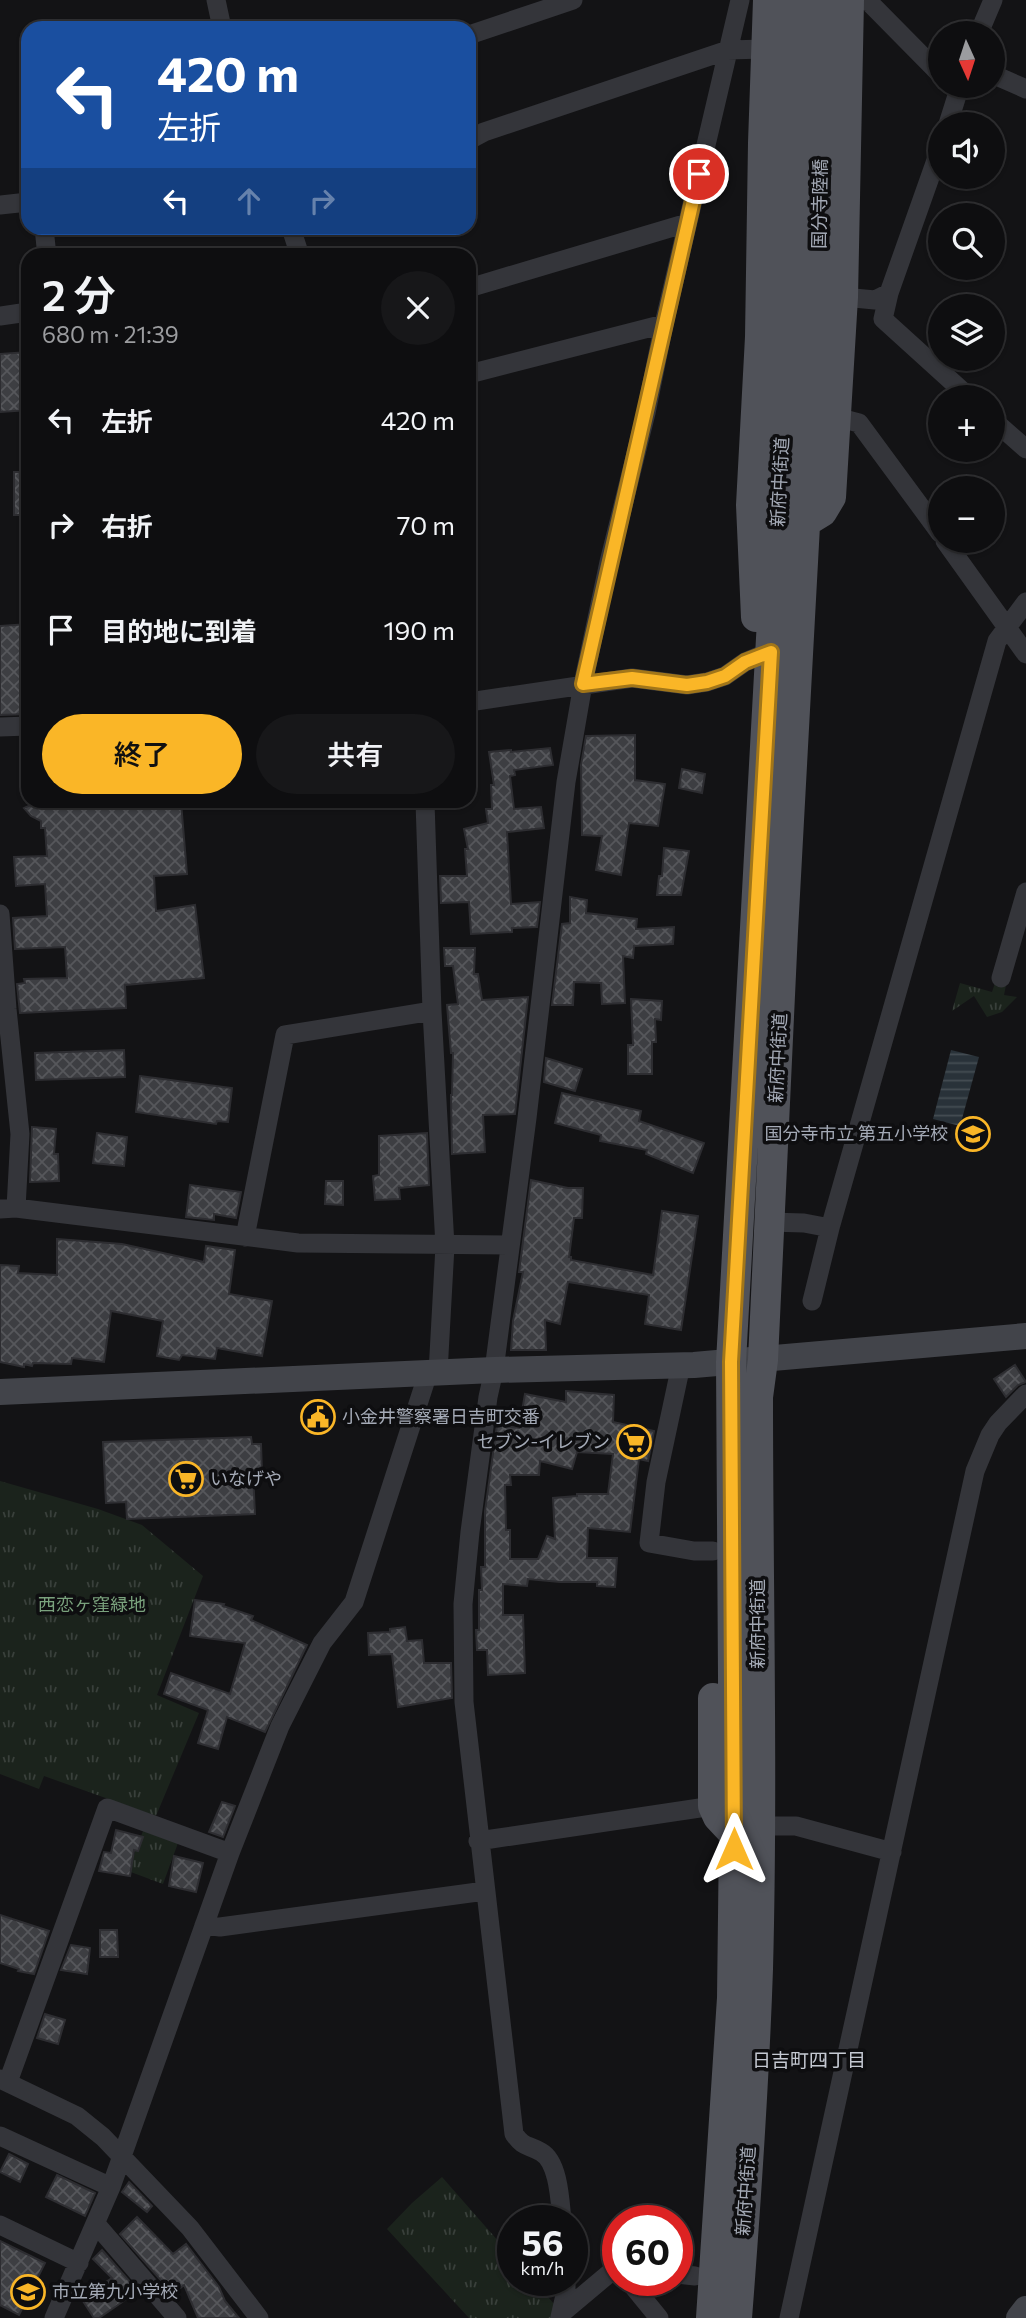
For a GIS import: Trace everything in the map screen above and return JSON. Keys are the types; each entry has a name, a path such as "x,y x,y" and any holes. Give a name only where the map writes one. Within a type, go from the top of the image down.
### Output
{"main road":[{"path":"768,0 762,144 760,337 751,505 757,629 771,652"},
{"name":"国分寺陸橋","path":"796,0 792,207 810,407"},
{"name":"国分寺陸橋","path":"810,407 819,267 824,0"},
{"path":"810,407 843,298 849,0"},
{"name":"新府中街道","path":"711,2318 747,1830 758,1534 758,1412 763,1360 810,407"},
{"name":"新府中街道","path":"737,2318 753,2089 731,1362 771,652 810,407"},
{"name":"新府中街道","path":"731,1362 746,1339 760,1076 783,931"},
{"path":"732,1452 714,1471 713,1806 718,1817 747,1830"},
{"path":"693,2250 699,2228 719,2203"},
{"path":"689,2296 692,2318"}],"street":[{"path":"216,0 220,21"},
{"path":"476,32 573,0"},
{"path":"560,2205 551,2162 543,2152 522,2145 514,2134 464,1702 463,1604 472,1518 527,1118 566,782 583,684 740,0"},
{"path":"860,0 868,1 928,62"},
{"path":"984,21 993,0"},
{"path":"476,136 728,50 768,49"},
{"path":"1005,80 1026,89"},
{"path":"928,183 889,293 883,318 956,385"},
{"path":"0,205 21,203"},
{"path":"476,286 687,223"},
{"path":"843,298 875,300 889,293"},
{"path":"0,316 21,314"},
{"path":"476,372 664,324"},
{"path":"810,407 859,423 928,517"},
{"path":"1005,430 1026,449"},
{"path":"954,553 1026,654"},
{"path":"813,1301 830,1228 997,641 1026,602"},
{"path":"476,701 632,678 687,685 707,682 725,676 745,662 771,652"},
{"path":"0,727 21,726"},
{"path":"54,2318 123,2156 230,1853 280,1726 322,1643 354,1602 433,1373 445,1246 432,1011 425,808"},
{"path":"1001,978 1026,892"},
{"path":"0,914 3,1010 20,1134 8,1208 298,1242 509,1245"},
{"path":"246,1237 285,1035 432,1011"},
{"path":"769,1222 804,1223 830,1228"},
{"path":"0,1392 494,1370 681,1365 1026,1336"},
{"path":"681,1365 656,1482 649,1543 694,1551 713,1551"},
{"path":"789,2318 975,1471 994,1429 1026,1394"},
{"path":"478,1841 713,1806"},
{"path":"230,1853 107,1808 4,2080 78,2116 123,2156 190,2228 259,2318"},
{"path":"747,1830 796,1826 892,1852"},
{"path":"204,1925 220,1927 485,1891"},
{"path":"0,2137 111,2187"},
{"path":"96,2224 177,2318"},
{"path":"0,2225 79,2263"},
{"path":"560,2316 602,2281"},
{"path":"560,2316 563,2296"},
{"path":"641,2296 659,2318"},
{"path":"1019,2318 1026,2309"}],"green space":[{"path":"997,977 1007,980 1004,995 1017,997 1002,1012 987,1017 974,996 952,1011 960,983 992,992"},
{"name":"西恋ヶ窪緑地","path":"0,1481 98,1509 142,1525 203,1576 157,1695 199,1713 156,1816 44,1776 39,1789 0,1774"},
{"path":"143,1831 178,1843 163,1884 128,1871"},
{"path":"442,2177 497,2240 497,2296 547,2296 562,2313 559,2318 469,2318 387,2229"}],"shaded area":[{"path":"951,1050 979,1057 960,1126 933,1119"}],"building":[{"path":"21,352 21,410 0,412 0,354"},
{"path":"14,472 21,472 21,515 14,515"},
{"path":"21,624 21,714 0,715 0,626"},
{"path":"635,735 635,780 665,784 658,826 629,823 621,875 596,870 602,836 582,835 581,765 586,736"},
{"path":"550,748 553,765 514,770 515,775 510,776 514,809 541,807 544,828 507,832 511,904 540,902 537,927 512,928 512,932 471,934 469,902 441,903 440,876 467,876 465,849 468,849 464,829 488,823 486,809 492,809 491,785 494,785 489,752"},
{"path":"682,769 705,774 702,793 679,788"},
{"path":"24,808 182,808 187,874 154,876 156,911 195,905 204,978 125,985 126,1008 20,1013 17,984 25,983 24,979 67,978 65,947 15,949 13,918 47,916 45,884 16,886 14,857 47,856 45,828 41,828 41,821 31,816"},
{"path":"664,848 689,851 681,895 657,895 659,876 662,876"},
{"path":"570,897 587,900 586,913 637,919 636,929 674,927 673,944 634,946 633,958 623,956 625,1003 602,1004 601,983 574,982 573,1005 552,1005 562,924 570,923"},
{"path":"444,948 475,948 474,974 478,974 482,1000 528,997 515,1114 483,1115 485,1152 452,1154 453,1053 447,1005 458,1004 453,966 445,966"},
{"path":"631,999 662,1001 661,1020 655,1019 656,1042 652,1042 652,1074 628,1074 628,1045 633,1045"},
{"path":"124,1050 125,1077 36,1080 35,1053"},
{"path":"546,1058 582,1069 575,1091 544,1082"},
{"path":"140,1076 232,1088 228,1122 217,1121 216,1124 136,1112"},
{"path":"562,1093 641,1111 639,1121 704,1143 693,1173 646,1154 647,1150 600,1141 601,1135 555,1123"},
{"path":"32,1127 56,1129 54,1154 58,1154 59,1181 30,1182"},
{"path":"97,1133 127,1137 124,1166 93,1163"},
{"path":"427,1133 429,1185 399,1188 400,1199 375,1200 373,1176 379,1175 379,1136"},
{"path":"531,1180 568,1188 583,1188 582,1218 574,1218 569,1257 571,1260 653,1275 662,1211 698,1216 681,1330 645,1324 649,1295 568,1282 560,1324 545,1320 546,1350 511,1350 513,1321 523,1272 519,1272"},
{"path":"326,1181 343,1181 343,1205 325,1204"},
{"path":"190,1185 241,1192 236,1218 214,1214 214,1220 186,1217"},
{"path":"57,1239 122,1244 204,1262 206,1246 235,1250 229,1294 272,1301 262,1356 217,1348 215,1359 182,1355 179,1360 157,1356 163,1321 111,1311 104,1362 72,1358 71,1364 33,1363 32,1366 24,1364 24,1367 0,1362 0,1265 19,1266 18,1273 57,1275"},
{"path":"1015,1365 1026,1382 1018,1385 1006,1397 994,1379"},
{"path":"566,1391 614,1395 613,1422 654,1431 648,1461 639,1459 630,1532 588,1528 587,1558 617,1558 615,1587 597,1586 597,1582 528,1579 527,1586 503,1584 503,1615 523,1615 525,1673 488,1675 487,1650 477,1650 476,1630 479,1630 481,1567 485,1567 485,1511 497,1425 519,1428 525,1394 566,1402","holes":["577,1452 613,1454 608,1494 577,1494 553,1498 555,1539 547,1536 538,1559 510,1559 505,1485 511,1485 510,1475 539,1475 540,1461 572,1469"]},
{"path":"251,1437 252,1444 261,1444 262,1473 253,1473 255,1514 127,1519 126,1502 106,1503 103,1442"},
{"path":"195,1600 224,1604 223,1606 253,1616 251,1620 307,1645 265,1732 227,1717 218,1749 198,1743 208,1710 164,1694 171,1673 230,1694 245,1643 190,1636"},
{"path":"405,1627 407,1641 422,1640 424,1663 451,1663 452,1698 398,1707 392,1654 369,1655 368,1633 390,1632 390,1629"},
{"path":"222,1802 235,1806 223,1837 209,1832"},
{"path":"116,1830 143,1837 138,1851 134,1850 130,1876 99,1871 104,1852 111,1853"},
{"path":"174,1856 203,1863 196,1892 169,1886"},
{"path":"0,1915 49,1931 34,1974 0,1963"},
{"path":"100,1930 117,1930 118,1957 100,1957"},
{"path":"71,1945 90,1948 87,1974 61,1970"},
{"path":"45,2014 65,2020 58,2044 37,2038"},
{"path":"9,2154 28,2164 20,2182 0,2172"},
{"path":"57,2175 95,2193 85,2216 46,2197"},
{"path":"129,2182 152,2206 147,2212 122,2192"},
{"path":"137,2217 173,2254 186,2244 239,2318 198,2318 184,2285 173,2294 120,2234"},
{"path":"0,2241 45,2263 19,2315 0,2305"},
{"path":"102,2250 138,2291 99,2318 94,2318 81,2298 112,2278 93,2259"}],"place":[{"name":"国分寺市立 第五小学校","path":"973,1134"},
{"name":"小金井警察署日吉町交番","path":"318,1417"},
{"name":"セブン-イレブン","path":"634,1442"},
{"name":"いなげや","path":"186,1479"},
{"name":"市立第九小学校","path":"28,2292"}],"district":[{"name":"日吉町四丁目","path":"809,2060"}],"route":[{"path":"699,174 583,684 632,678 687,685 707,682 725,676 745,662 771,652 731,1362 734,1849"}]}
